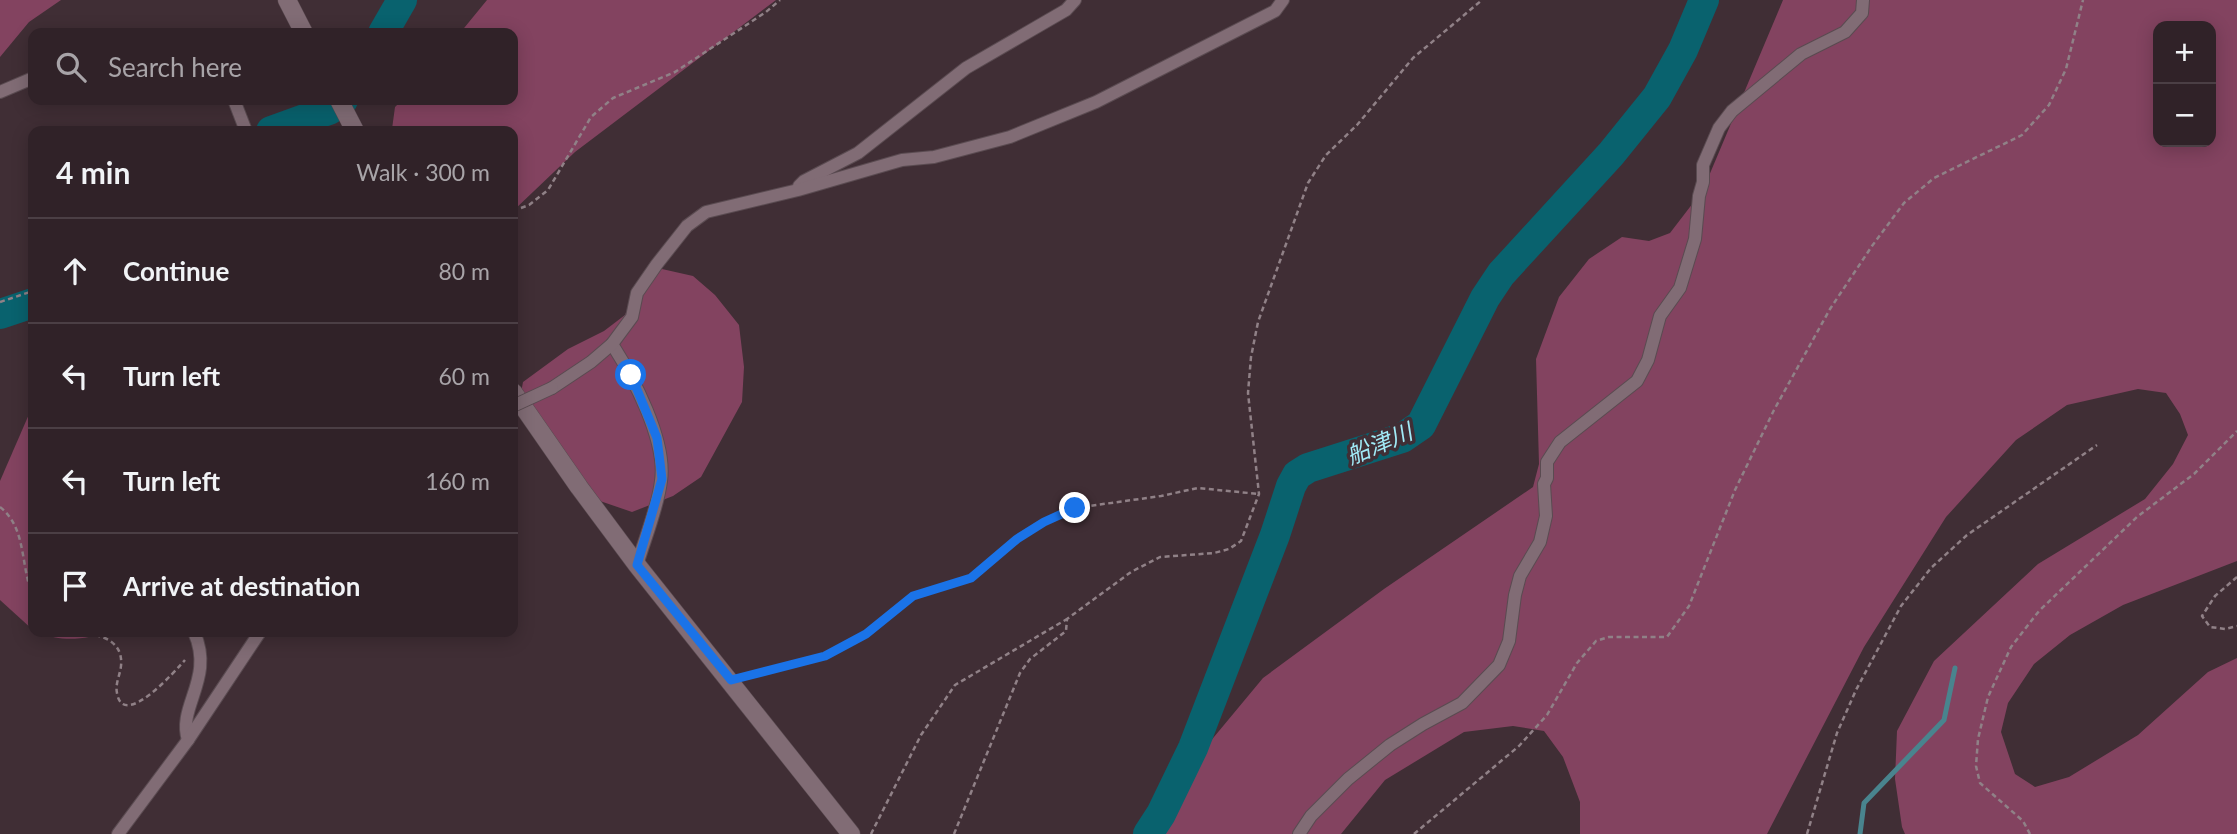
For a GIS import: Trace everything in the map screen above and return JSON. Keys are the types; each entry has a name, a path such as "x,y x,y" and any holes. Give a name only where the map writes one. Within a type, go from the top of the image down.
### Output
{"street":[{"path":"287,0 301,28"},
{"path":"798,190 804,181 858,153 966,68 1066,10 1075,0"},
{"path":"518,404 552,388 612,344 632,317 637,293 687,226 706,212 798,190 902,160 934,157 1010,137 1096,102 1275,11 1283,0"},
{"path":"1299,834 1311,816 1348,779 1390,745 1462,703 1499,665 1509,641 1520,576 1540,542 1546,516 1544,484 1547,462 1560,442 1637,381 1648,360 1660,316 1680,288 1695,239 1703,165 1719,128 1732,111 1801,54 1845,32 1862,13 1863,0"},
{"path":"0,92 28,80"},
{"path":"236,105 244,126"},
{"path":"342,105 352,126"},
{"path":"612,344 631,375 657,438 662,479 637,565"},
{"path":"518,399 637,565 851,834"},
{"path":"188,740 186,722 200,676 199,645 196,637"},
{"path":"118,834 188,740 257,637"}],"path":[{"path":"518,209 529,205 548,190 591,117 613,98 675,72 780,0"},
{"path":"871,834 921,735 955,685 1067,619 1131,572 1160,556 1214,552 1229,549 1241,541 1259,494 1248,393 1251,357 1258,322 1308,183 1326,155 1357,125 1413,58 1482,0"},
{"path":"1414,834 1519,746 1547,715 1577,663 1596,640 1609,637 1667,637 1689,606 1735,490 1774,410 1830,309 1904,203 1934,178 2022,135 2049,106 2066,69 2083,0"},
{"path":"0,302 28,293"},
{"path":"2031,834 2023,821 1980,783 1976,766 1978,739 1989,697 2011,647 2039,611 2137,517 2194,474 2237,431"},
{"path":"1807,834 1836,733 1901,606 1931,568 1967,535 2097,445"},
{"path":"731,680 825,656 866,634 913,596 971,578 1017,539 1044,522 1075,508 1198,488 1259,494"},
{"path":"0,507 18,530 28,581"},
{"path":"2237,577 2215,596 2202,616 2210,627 2225,629 2237,626"},
{"path":"954,834 1020,673 1030,659 1066,631 1067,619"},
{"path":"103,637 115,645 121,663 117,694 119,701 125,704 132,704 156,691 199,645"}],"shaded area":[{"path":"0,0 61,0 29,22 0,57"},
{"path":"487,0 776,0 575,152 518,206 518,126 392,126 397,105 518,105 518,28 464,28"},
{"path":"1783,0 2237,0 2237,561 2123,605 2070,635 2034,664 2008,703 2001,732 2015,774 2035,787 2069,777 2138,735 2208,672 2237,658 2237,834 1905,834 1902,827 1895,779 1897,731 1934,661 2038,564 2145,499 2173,464 2188,435 2180,414 2166,393 2138,389 2067,405 2016,440 1946,517 1864,647 1767,834 1580,834 1580,802 1563,757 1544,731 1513,726 1464,732 1385,780 1341,834 1160,834 1209,743 1263,678 1384,589 1533,487 1539,464 1536,359 1559,297 1589,259 1622,237 1649,241 1670,233 1703,190"},
{"path":"662,269 693,276 715,295 739,325 744,367 742,402 701,477 673,496 632,512 600,501 571,477 519,403 523,382 568,349 604,331 625,315 642,277"},
{"path":"28,417 28,625 0,600 0,481"},
{"path":"53,637 86,637 74,639"}],"waterway":[{"path":"386,28 402,0"},
{"name":"船津川","path":"1148,834 1161,814 1193,748 1297,475 1308,468 1402,438 1421,425 1485,298 1501,274 1611,154 1657,97 1683,50 1704,0"},
{"path":"285,126 336,105"},
{"path":"0,314 28,305"},
{"path":"1860,834 1864,803 1944,720 1955,668"}],"route":[{"path":"631,375 657,438 662,479 637,565 731,680 825,656 866,634 913,596 971,578 1017,539 1044,522 1075,508"}]}
